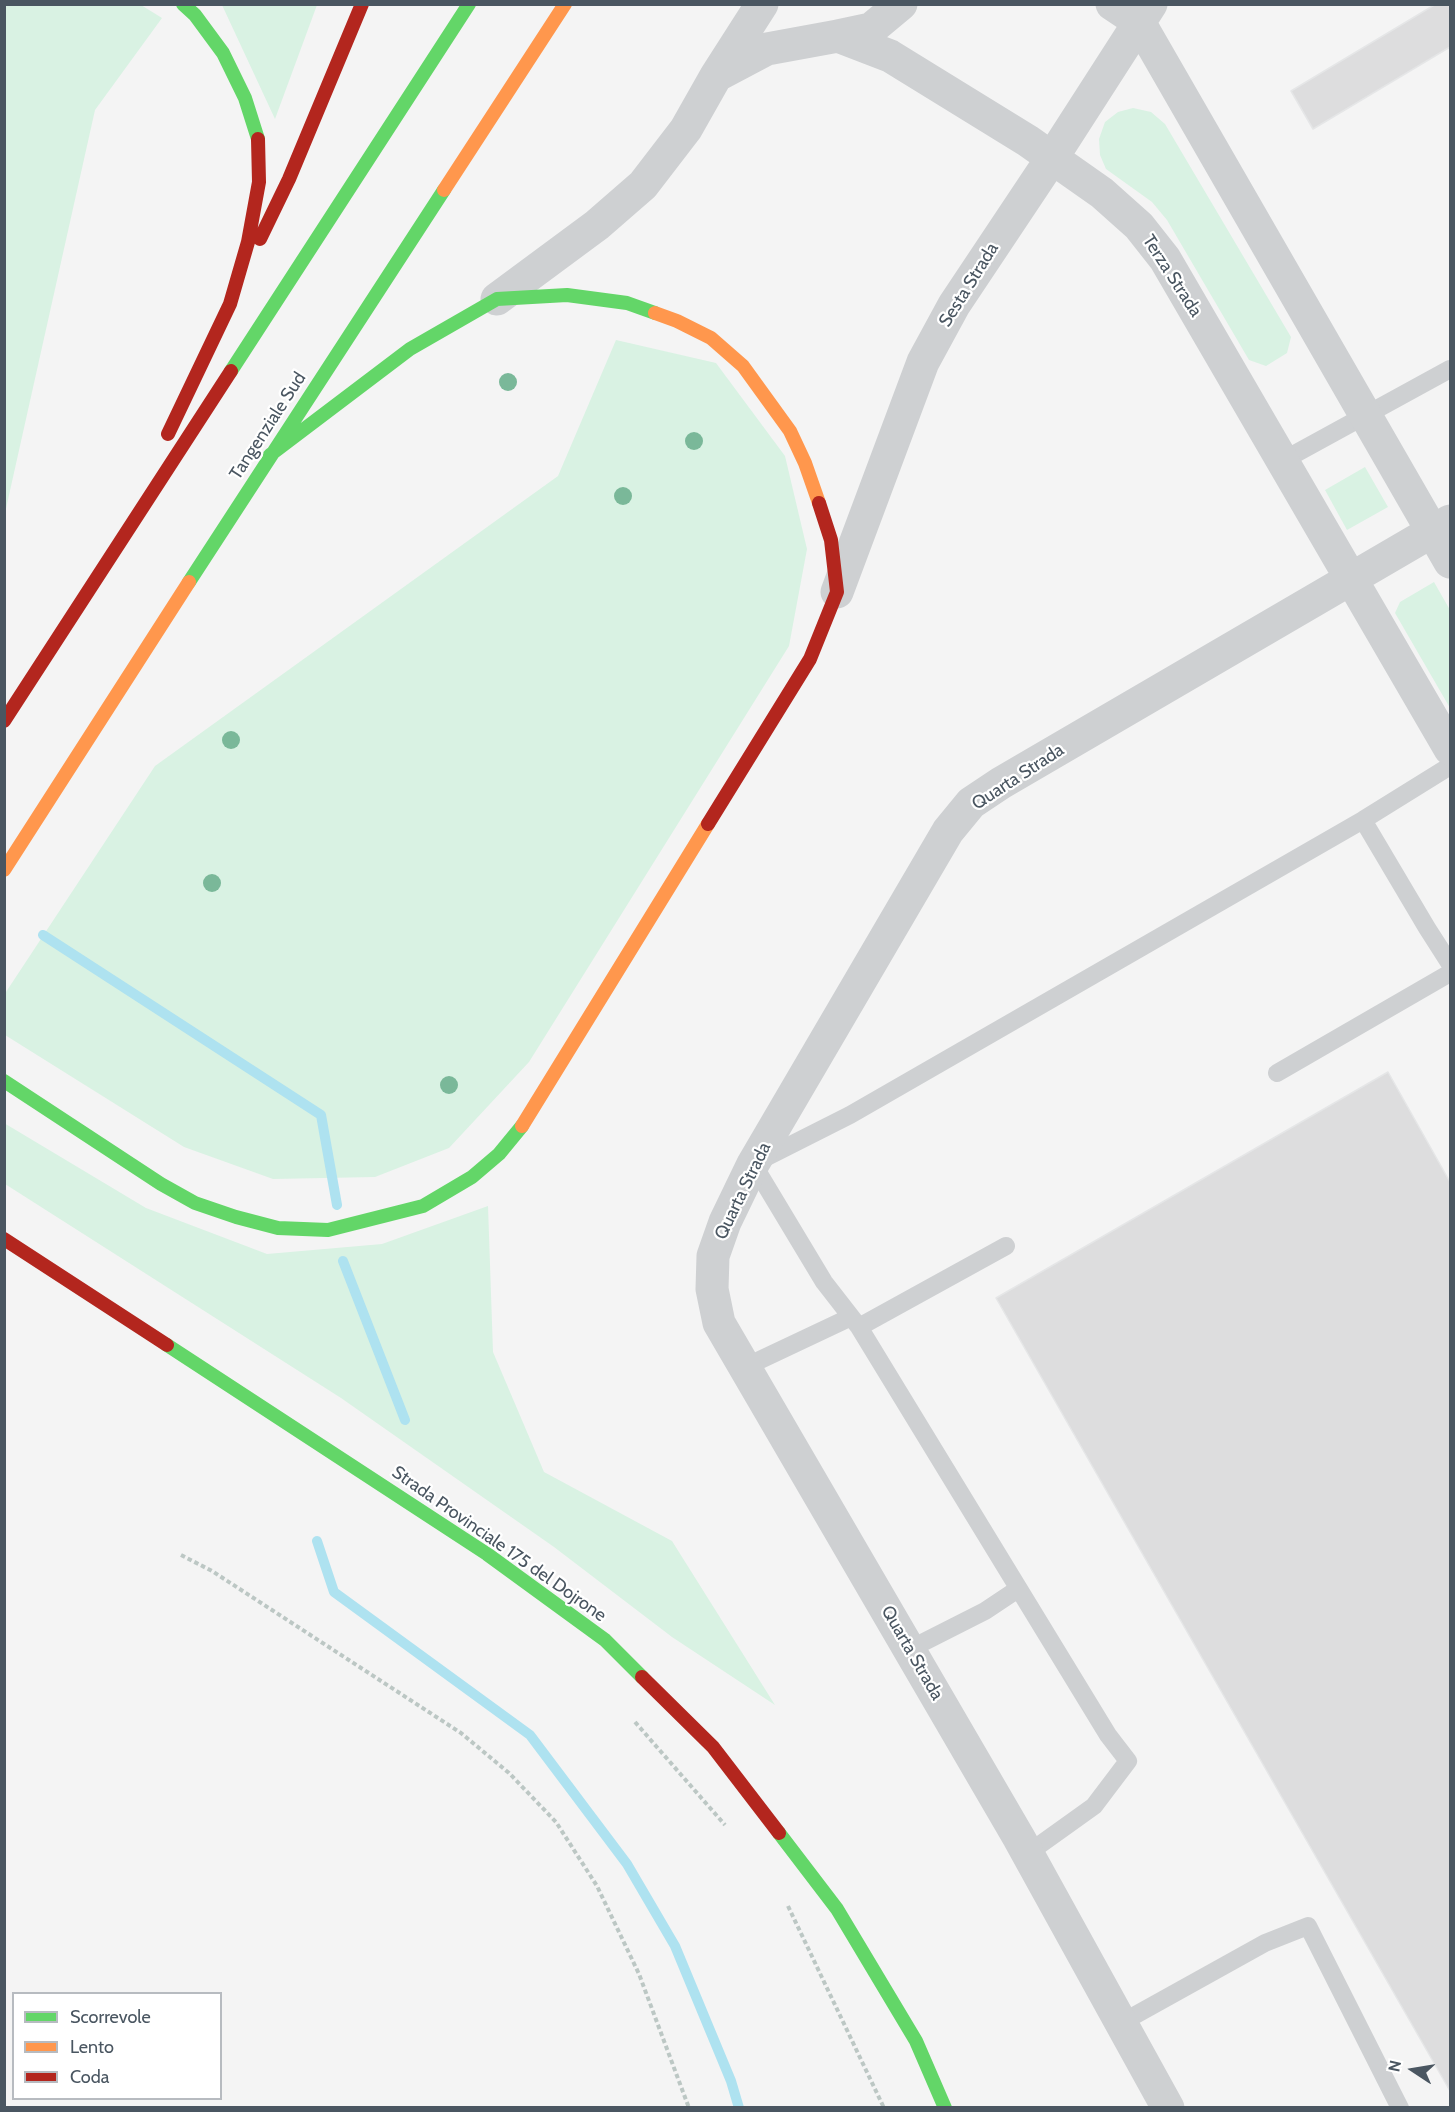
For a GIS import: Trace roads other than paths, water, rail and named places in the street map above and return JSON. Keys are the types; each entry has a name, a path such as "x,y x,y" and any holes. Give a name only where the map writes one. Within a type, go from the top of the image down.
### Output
{"main road":[{"path":"183,4 195,15 223,53 245,98 259,143 259,182 248,242 230,304"},
{"path":"348,34 357,4"},
{"path":"106,565 289,179 362,4"},
{"path":"4,721 469,4"},
{"name":"Tangenziale Sud","path":"4,870 270,455 565,4"},
{"path":"4,1081 161,1184 195,1203 236,1217 278,1228 328,1230 423,1206 472,1177 499,1154 524,1123 804,669 837,592 831,540 805,463 790,431 765,394 743,366 711,338 677,321 627,303 567,295 497,299 410,350 270,455"},
{"name":"Strada Provinciale 175 del Dojrone","path":"4,1239 487,1554 605,1640 713,1747 837,1909 916,2041 945,2108"}],"street":[{"path":"497,299 597,225 643,185 686,129 716,76 762,4"},
{"path":"716,76 767,49 871,29 901,4"},
{"path":"1112,4 1145,13 1365,415 1442,526 1450,562"},
{"name":"Sesta Strada","path":"837,592 923,362 954,305 1145,13"},
{"name":"Terza Strada","path":"838,36 890,56 1052,158 1102,193 1132,220 1165,259 1450,749"},
{"name":"Quarta Strada","path":"1168,2108 910,1649 743,1368 719,1323 712,1289 713,1256 725,1222 753,1164 948,831 971,803 1001,783 1442,526"}],"lane":[{"path":"1282,461 1450,369"},
{"path":"1027,1854 1094,1806 1128,1761 1108,1736 855,1322 824,1282 753,1164 849,1115 1363,820 1450,766"},
{"path":"1363,820 1450,964"},
{"path":"1277,1073 1450,973"},
{"path":"743,1368 855,1322 1006,1246"},
{"path":"910,1649 985,1611 1018,1589"},
{"path":"1121,2023 1265,1943 1308,1926 1400,2108"}],"waterway":[{"path":"43,935 321,1115 337,1205"},
{"path":"343,1261 405,1420"},
{"path":"317,1541 334,1592 530,1735 627,1864 675,1946 731,2081 739,2108"}]}
